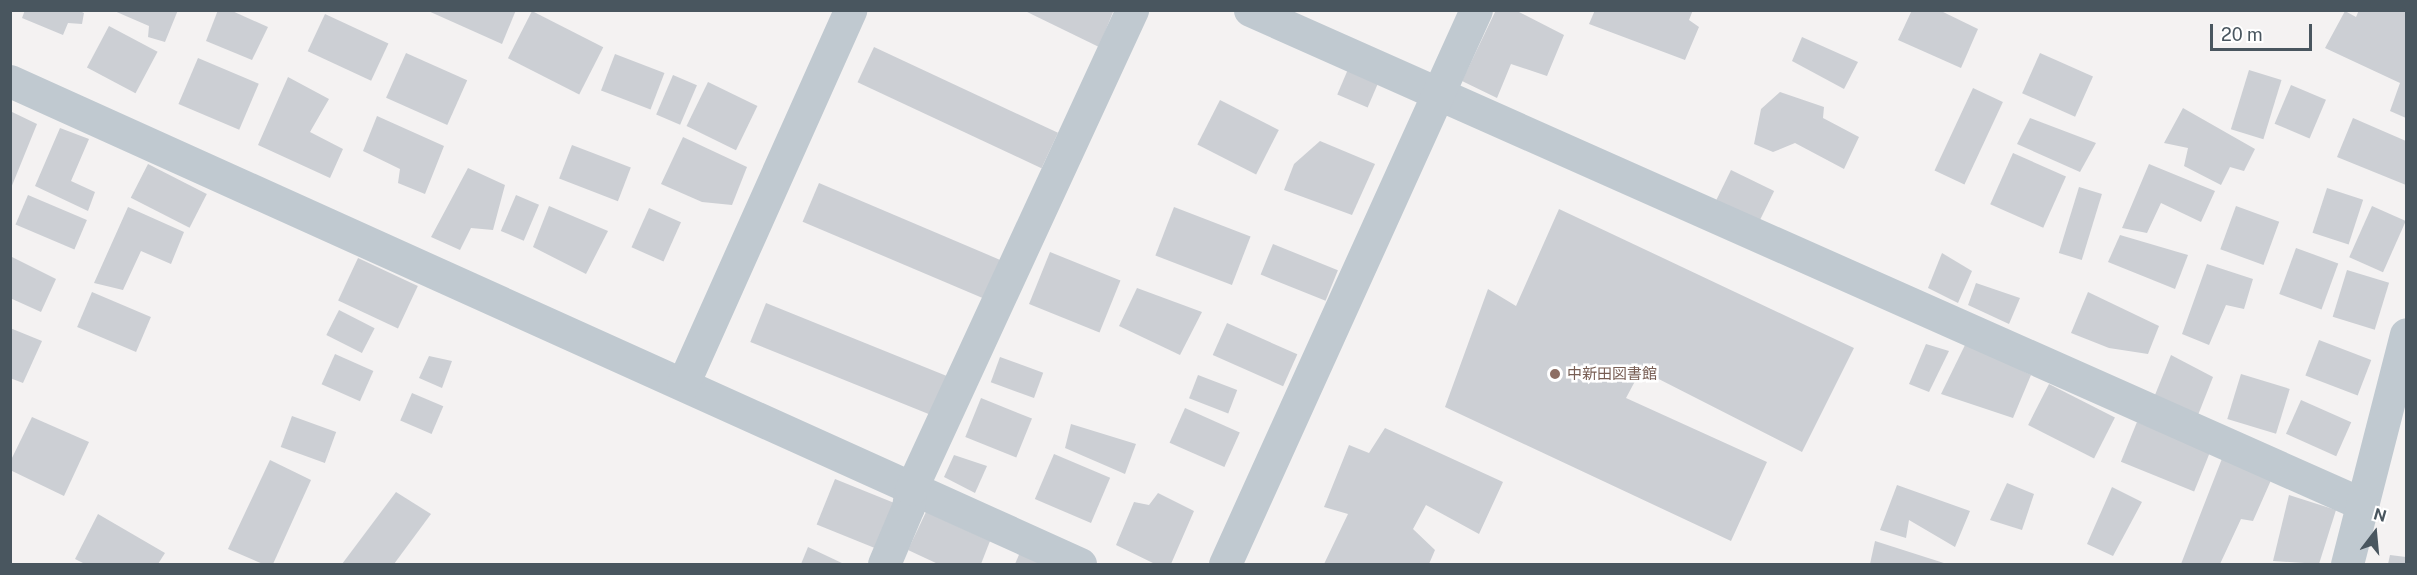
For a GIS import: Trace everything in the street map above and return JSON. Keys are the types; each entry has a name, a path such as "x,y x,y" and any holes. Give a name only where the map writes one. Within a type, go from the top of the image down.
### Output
{"street":[{"path":"683,384 850,10"},
{"path":"884,564 908,507 911,489 1132,10"},
{"path":"1250,10 1438,97 1687,202 2193,433 2362,504"},
{"path":"1225,564 1476,10"},
{"path":"10,81 1080,564"},
{"path":"2347,564 2406,333"}],"building":[{"path":"25,10 78,10 84,13 82,24 68,23 63,35 22,18"},
{"path":"112,10 178,10 165,42 148,37 149,26"},
{"path":"218,10 230,10 268,27 252,60 206,41"},
{"path":"426,10 516,10 502,44"},
{"path":"1023,10 1109,10 1113,12 1099,47"},
{"path":"1496,10 1515,10 1564,35 1547,76 1511,64 1497,98 1462,81"},
{"path":"1595,10 1693,10 1689,20 1699,27 1685,60 1589,24"},
{"path":"1912,10 1939,10 1978,29 1961,68 1898,40"},
{"path":"2359,10 2406,10 2406,118 2390,111 2400,83 2325,48 2345,11 2356,17"},
{"path":"532,11 603,47 579,95 508,58"},
{"path":"325,14 388,44 371,81 308,51"},
{"path":"109,26 158,52 135,93 87,67"},
{"path":"1802,37 1858,62 1844,89 1792,61"},
{"path":"874,47 1058,133 1041,168 858,82"},
{"path":"406,53 467,80 447,125 386,98"},
{"path":"2040,53 2093,77 2075,117 2022,93"},
{"path":"615,54 664,73 651,109 601,90"},
{"path":"198,58 259,84 239,130 178,104"},
{"path":"1349,67 1379,80 1368,108 1337,95"},
{"path":"2249,70 2282,80 2263,139 2231,129"},
{"path":"673,75 697,85 680,125 656,115"},
{"path":"288,77 329,99 310,132 343,149 330,178 258,145"},
{"path":"708,82 757,106 736,150 687,126"},
{"path":"2291,85 2326,100 2310,139 2275,124"},
{"path":"1973,88 2003,102 1964,184 1935,170"},
{"path":"1780,92 1824,107 1823,118 1859,137 1844,169 1795,143 1773,152 1754,144 1761,109"},
{"path":"1220,100 1279,130 1256,175 1197,145"},
{"path":"2183,108 2255,149 2244,171 2230,167 2221,185 2184,166 2188,148 2164,143"},
{"path":"10,111 37,124 11,188 10,188"},
{"path":"377,116 444,146 425,194 398,183 400,169 363,151"},
{"path":"2030,118 2096,143 2080,172 2017,144"},
{"path":"2353,118 2406,141 2406,185 2337,157"},
{"path":"60,128 89,139 71,181 95,192 88,211 35,186"},
{"path":"683,137 747,167 732,205 702,202 661,184"},
{"path":"1320,141 1375,164 1352,215 1284,190 1294,164"},
{"path":"572,145 631,168 618,201 559,179"},
{"path":"2013,153 2066,177 2043,228 1990,204"},
{"path":"148,164 207,194 190,228 131,198"},
{"path":"2149,164 2215,191 2201,222 2161,203 2147,233 2122,228"},
{"path":"468,168 505,185 493,230 471,228 460,250 431,237"},
{"path":"1731,170 1774,191 1759,222 1716,201"},
{"path":"819,183 1003,261 987,300 803,222"},
{"path":"2079,187 2102,194 2082,260 2059,253"},
{"path":"2327,188 2363,200 2349,244 2312,233"},
{"path":"28,195 87,220 74,249 15,224"},
{"path":"516,195 539,205 524,241 501,231"},
{"path":"549,206 608,231 586,274 533,247"},
{"path":"2236,206 2279,222 2263,265 2220,249"},
{"path":"2372,206 2406,221 2383,272 2349,257"},
{"path":"128,207 184,232 171,264 141,251 123,290 94,283"},
{"path":"1174,207 1251,236 1232,285 1155,256"},
{"path":"649,208 681,222 663,262 632,247"},
{"path":"1559,209 1854,348 1802,452 1641,370 1626,398 1767,462 1731,541 1445,407 1488,289 1516,306"},
{"path":"2120,235 2188,255 2175,289 2108,262"},
{"path":"1273,244 1338,270 1326,301 1261,275"},
{"path":"2296,248 2338,263 2322,309 2279,294"},
{"path":"1050,252 1120,280 1099,332 1029,304"},
{"path":"1942,253 1972,271 1958,303 1928,288"},
{"path":"10,256 56,279 41,312 10,298"},
{"path":"358,258 418,286 398,328 338,301"},
{"path":"2207,264 2253,279 2244,309 2226,305 2209,345 2182,334"},
{"path":"2347,270 2389,283 2375,330 2333,317"},
{"path":"1976,283 2020,298 2009,324 1968,305"},
{"path":"1137,288 1202,312 1180,355 1119,326"},
{"path":"92,292 151,317 136,352 77,327"},
{"path":"2088,292 2159,326 2148,354 2109,348 2071,333"},
{"path":"766,303 952,378 937,417 750,342"},
{"path":"339,310 375,328 362,353 326,335"},
{"path":"1227,323 1297,354 1283,386 1213,355"},
{"path":"10,328 42,341 23,383 10,378"},
{"path":"2319,340 2371,360 2358,396 2305,375"},
{"path":"1966,343 2031,375 2013,418 1941,394"},
{"path":"1926,344 1949,351 1929,392 1909,384"},
{"path":"335,354 373,371 360,401 322,384"},
{"path":"2171,355 2213,377 2198,415 2155,395"},
{"path":"429,356 452,361 442,388 419,378"},
{"path":"1000,357 1043,373 1034,398 991,382"},
{"path":"2241,374 2290,389 2276,434 2227,419"},
{"path":"1198,375 1237,390 1228,413 1189,398"},
{"path":"2049,384 2115,418 2094,459 2028,425"},
{"path":"412,393 443,406 432,434 400,421"},
{"path":"981,398 1032,419 1016,458 965,437"},
{"path":"2301,400 2351,422 2336,456 2286,434"},
{"path":"1185,408 1240,432 1224,467 1170,443"},
{"path":"292,416 336,432 325,463 281,447"},
{"path":"32,417 89,442 64,496 10,470 10,462"},
{"path":"2137,422 2210,452 2194,491 2121,462"},
{"path":"1071,424 1136,444 1125,474 1065,448"},
{"path":"1385,428 1503,482 1479,534 1426,505 1413,529 1435,550 1429,564 1324,564 1348,514 1324,507 1349,445 1369,453"},
{"path":"1054,454 1110,478 1091,523 1035,499"},
{"path":"954,455 987,466 975,493 944,477"},
{"path":"2223,456 2272,478 2253,521 2241,519 2220,564 2181,564"},
{"path":"270,460 311,480 273,564 263,564 228,549"},
{"path":"835,479 894,503 876,548 817,524"},
{"path":"2007,483 2034,494 2022,530 1990,520"},
{"path":"1897,485 1970,511 1955,547 1909,520 1906,538 1880,530"},
{"path":"2112,487 2142,502 2113,556 2087,544"},
{"path":"396,492 431,514 394,564 342,564"},
{"path":"1158,493 1194,511 1171,564 1155,564 1116,545 1134,502 1149,505"},
{"path":"2289,495 2336,510 2319,564 2273,561"},
{"path":"926,512 990,541 981,564 938,564 908,550"},
{"path":"98,514 165,553 158,564 85,564 75,559"},
{"path":"1875,541 1947,564 1870,564"},
{"path":"808,547 844,564 801,564"},
{"path":"1021,550 1053,564 1015,564"},
{"path":"2390,555 2406,557 2406,564 2388,564"}],"place":[{"name":"中新田図書館","path":"1555,374"}]}
